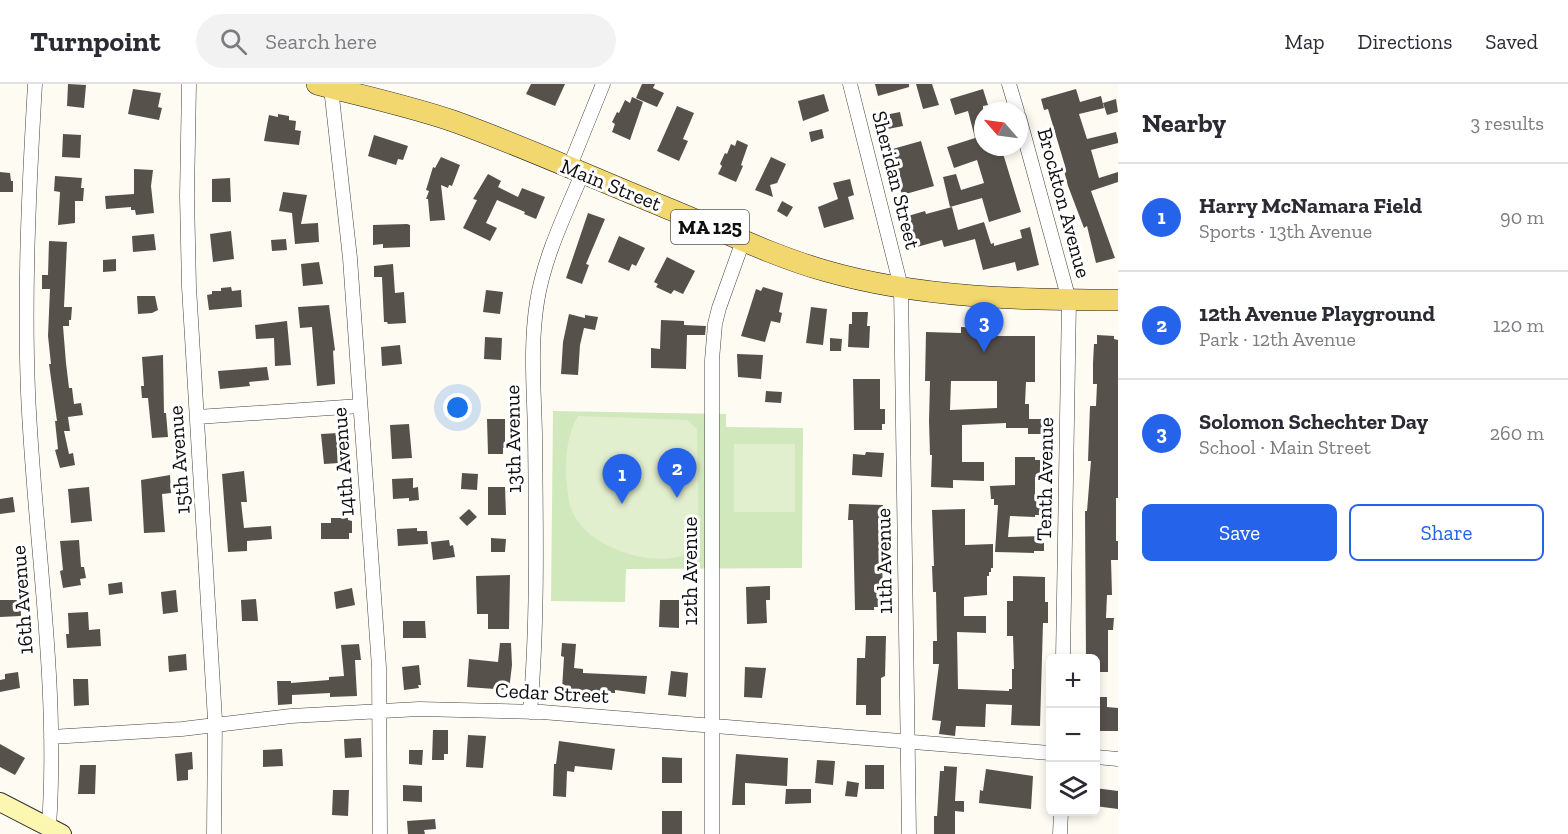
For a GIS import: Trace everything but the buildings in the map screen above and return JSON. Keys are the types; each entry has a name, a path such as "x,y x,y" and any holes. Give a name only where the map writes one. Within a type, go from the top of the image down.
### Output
{"main road":[{"name":"Main Street","path":"324,86 452,121 674,210 742,241 827,272 970,296 1118,300"},
{"path":"0,802 56,830"}],"street":[{"name":"16th Avenue","path":"34,84 25,286 28,393 56,830"},
{"name":"15th Avenue","path":"189,84 187,196 189,287 215,725 214,834"},
{"name":"13th Avenue","path":"530,712 535,650 535,434 532,361 534,325 537,301 549,257 603,84"},
{"name":"Sheridan Street","path":"849,84 901,286"},
{"name":"Brockton Avenue","path":"1009,84 1014,102"},
{"name":"14th Avenue","path":"324,86 350,258 379,667 380,834"},
{"name":"Brockton Avenue","path":"1028,150 1069,300"},
{"name":"12th Avenue","path":"712,834 712,360 715,324 719,308 742,241"},
{"name":"11th Avenue","path":"901,286 909,834"},
{"name":"Tenth Avenue","path":"1063,654 1069,300"},
{"path":"197,417 360,406"},
{"name":"Cedar Street","path":"51,737 182,729 291,716 419,709 530,712 1046,753"},
{"path":"1100,757 1118,759"},
{"path":"1060,834 1061,816"}],"green space":[{"path":"553,411 726,414 726,427 803,428 802,568 626,569 625,602 551,601"},
{"path":"578,416 687,420 697,429 699,550 659,559 630,554 601,542 579,523 572,511 566,475 571,430"},
{"path":"734,444 795,444 795,512 734,512"}],"place":[{"name":"Solomon Schechter Day","path":"984,352"},
{"name":"12th Avenue Playground","path":"677,498"},
{"name":"Harry McNamara Field","path":"622,504"}]}
